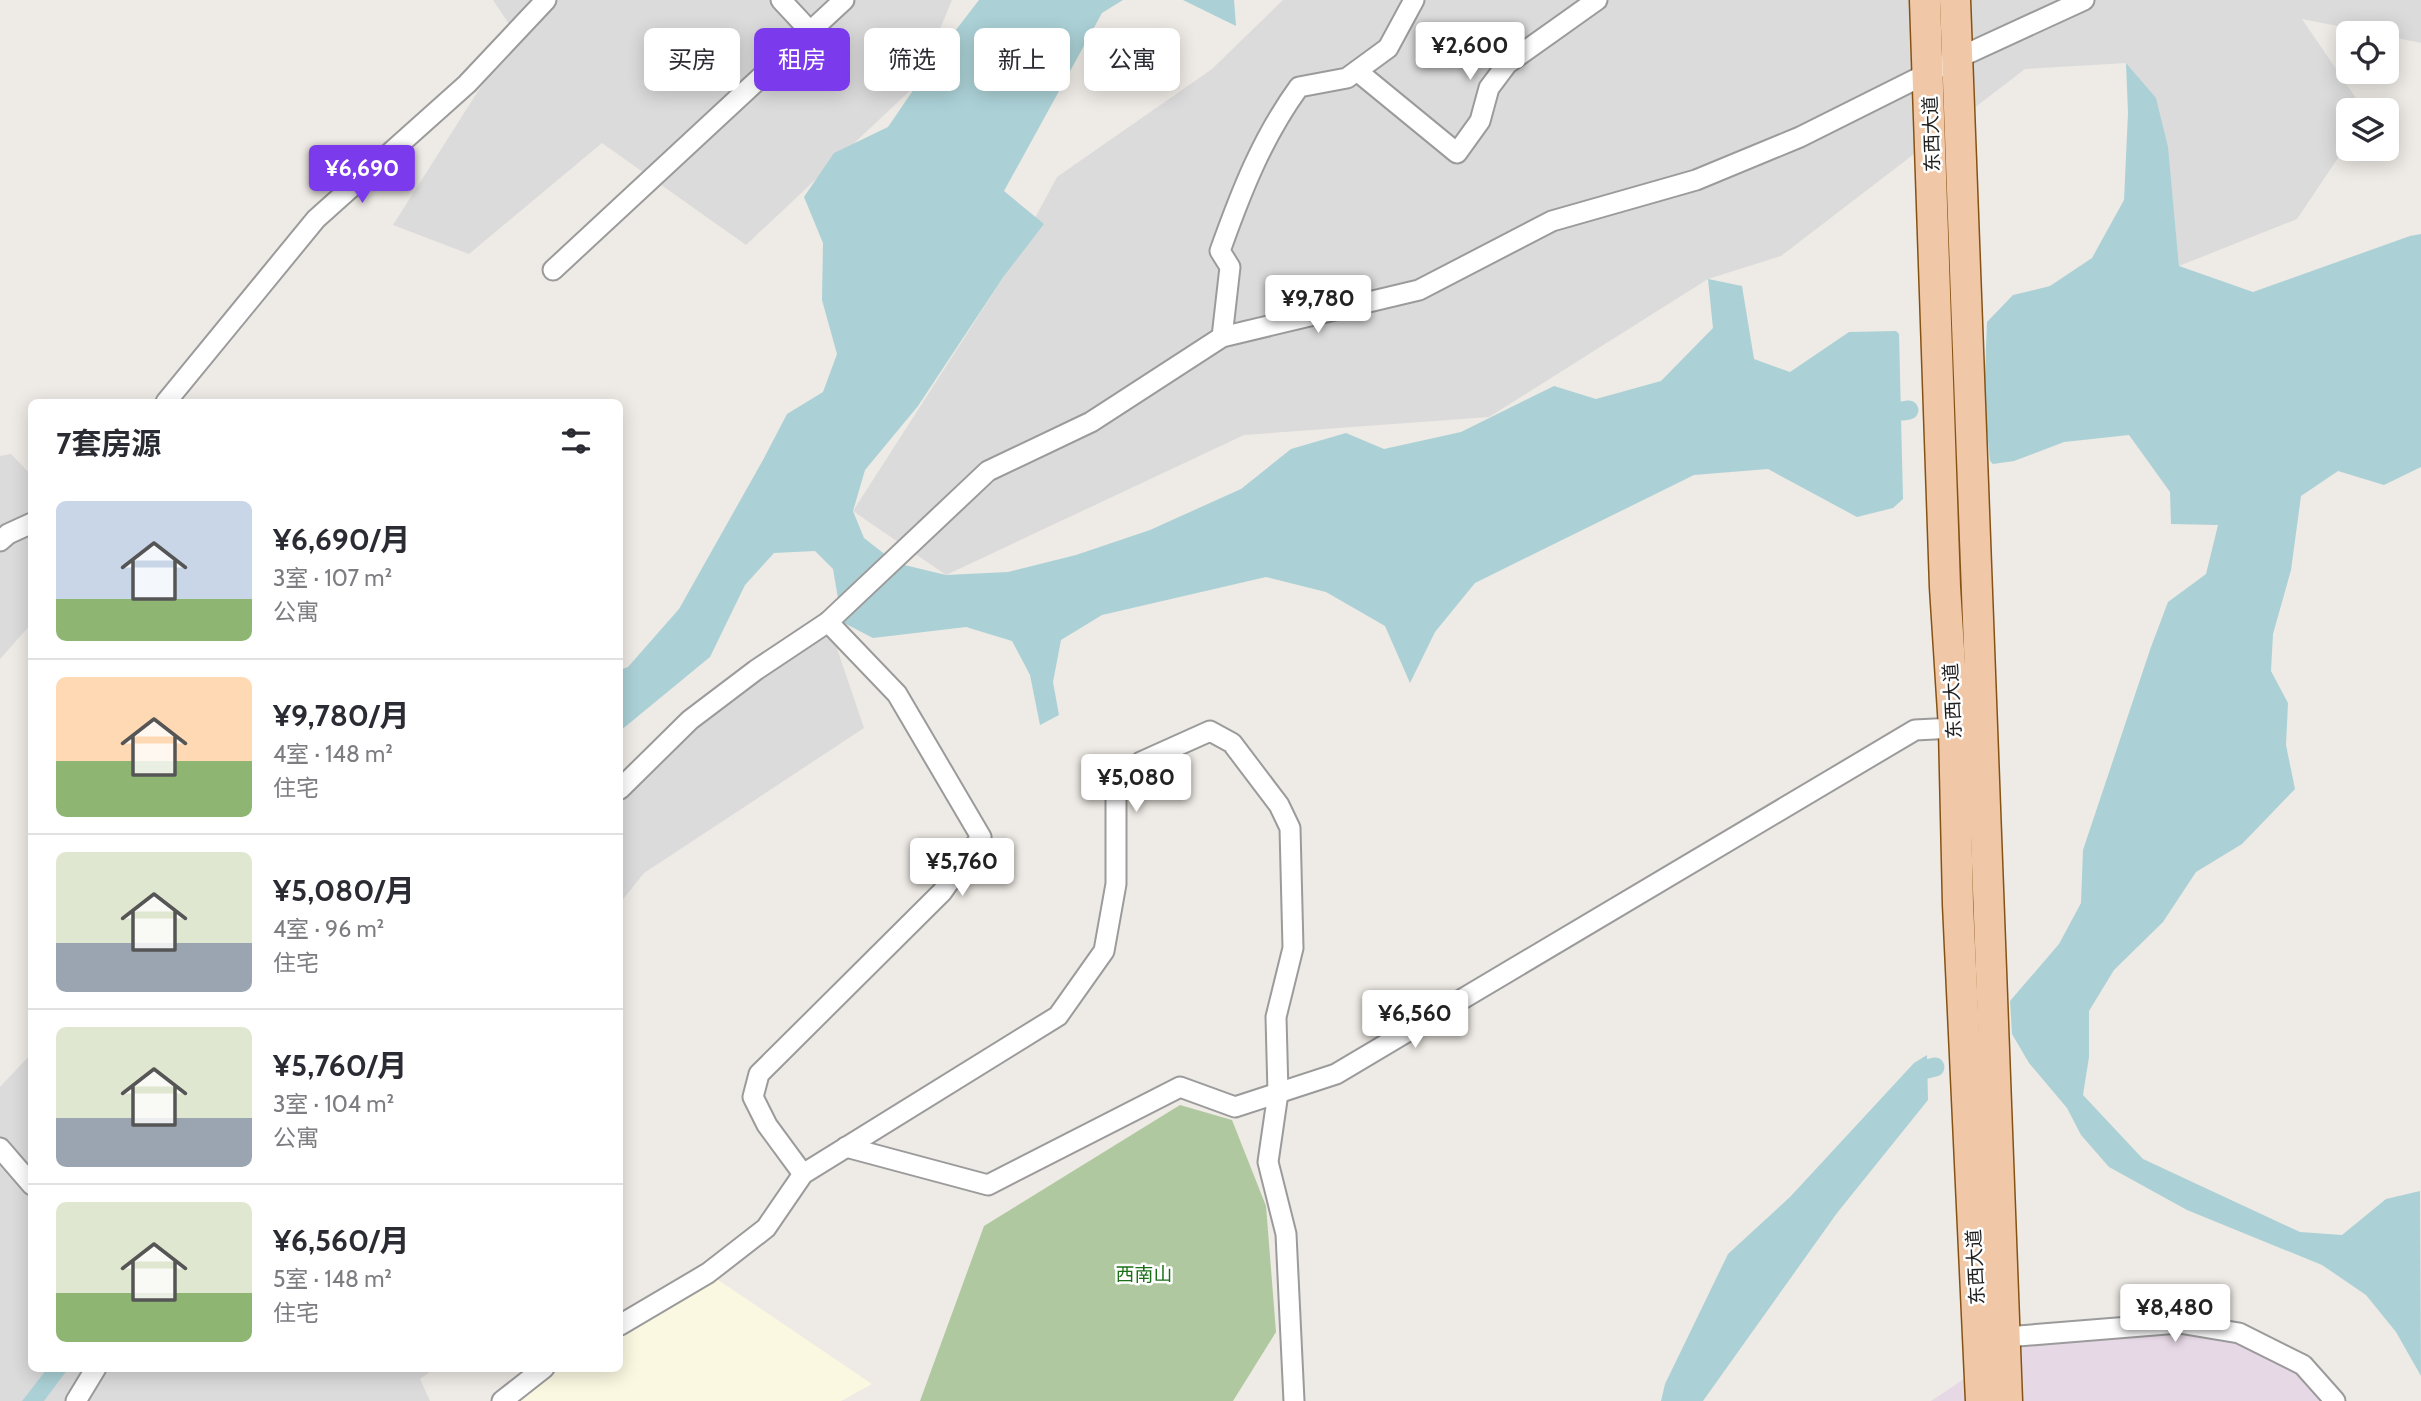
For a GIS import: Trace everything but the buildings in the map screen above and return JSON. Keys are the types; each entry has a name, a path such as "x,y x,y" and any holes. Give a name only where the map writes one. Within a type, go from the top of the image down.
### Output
{"main road":[{"name":"东西大道","path":"1925,0 1945,587 1954,728 1958,904 1981,1401"},
{"name":"东西大道","path":"1955,0 2007,1401"}],"street":[{"path":"168,399 316,219 467,84 546,0"},
{"path":"781,0 808,28"},
{"path":"812,28 844,0"},
{"path":"1222,337 1230,267 1220,251 1246,178 1287,104 1299,87 1347,78 1388,48 1414,0"},
{"path":"1357,71 1457,153 1480,121 1489,88 1507,64 1597,0"},
{"path":"623,786 690,720 756,670 828,621 988,471 1091,422 1222,337 1419,290 1552,221 1696,180 1800,137 1928,72 2084,0"},
{"path":"553,270 754,82"},
{"path":"0,541 28,525"},
{"path":"803,1174 767,1125 753,1097 759,1074 943,892 981,837 897,694 828,621"},
{"path":"846,1147 988,1185 1180,1087 1235,1107 1336,1074 1915,730 1954,728"},
{"path":"623,1323 708,1273 766,1228 803,1174 1058,1016 1104,951 1116,884 1116,788 1141,762 1210,731 1232,743 1279,805 1290,828 1293,948 1276,1017 1278,1093 1268,1161 1286,1234 1294,1401"},
{"path":"0,1148 28,1180"},
{"path":"2006,1336 2179,1323 2239,1333 2303,1365 2336,1401"},
{"path":"76,1401 94,1372"},
{"path":"502,1401 539,1372"}],"shaded area":[{"path":"493,0 952,0 940,28 864,28 864,91 910,91 746,245 602,143 469,254 393,225 515,33"},
{"path":"1283,0 2421,0 2421,43 2399,38 2399,21 2336,21 2336,26 2302,19 2336,69 2336,84 2346,84 2356,98 2336,98 2336,161 2297,219 2179,266 2171,183 2126,63 2025,69 1781,256 1708,279 1489,417 1244,435 946,575 853,511 1004,276 1057,177 1212,69"},
{"path":"11,454 28,472 28,627 0,659 0,456"},
{"path":"828,622 864,728 644,873 623,899 623,784"},
{"path":"28,1057 28,1372 430,1372 420,1379 430,1401 0,1401 0,1087"},
{"path":"708,1273 872,1384 841,1401 510,1401 556,1372 623,1372 623,1329"},
{"path":"2179,1323 2239,1333 2303,1365 2335,1401 1931,1401 2032,1334"}],"green space":[{"name":"西南山","path":"1180,1105 1232,1120 1266,1206 1276,1332 1233,1401 920,1401 984,1226"}],"water":[{"path":"979,0 1123,0 1102,13 1094,28 1084,28 1084,46 1070,71 1070,28 974,28 974,91 1059,91 1004,191 1044,224 1004,276 918,406 865,470 853,511 864,538 896,563 946,575 1008,572 1076,555 1150,530 1241,489 1291,449 1346,433 1384,449 1461,432 1554,386 1596,399 1661,381 1713,328 1708,279 1742,286 1754,359 1790,372 1849,332 1896,331 1899,334 1903,499 1893,508 1857,517 1768,469 1694,475 1475,583 1435,632 1410,683 1385,626 1326,592 1266,577 1102,615 1061,640 1053,682 1059,715 1040,725 1030,675 1012,641 966,627 873,638 842,622 833,569 815,551 774,553 745,585 710,657 623,729 623,669 628,667 679,609 787,414 823,392 837,354 822,300 823,243 804,197 834,153 888,127 913,91 960,91 960,28 957,28"},
{"path":"1183,0 1234,0 1236,26"},
{"path":"2126,63 2156,98 2168,147 2179,266 2253,292 2421,234 2421,467 2384,485 2338,471 2301,496 2291,570 2273,634 2271,671 2288,703 2286,745 2295,789 2242,844 2196,872 2163,922 2114,970 2089,1011 2089,1057 2083,1095 2143,1159 2300,1232 2342,1235 2386,1199 2420,1191 2421,1376 2396,1332 2366,1295 2322,1265 2187,1210 2109,1167 2081,1135 2067,1108 2029,1063 2012,1034 2010,1001 2059,944 2081,903 2083,850 2168,602 2206,574 2218,525 2171,524 2170,492 2129,435 2064,442 2014,461 1993,464 1990,461 1984,402 1987,322 2013,295 2050,286 2092,258 2124,200 2128,113"},
{"path":"1927,1055 1928,1100 1837,1213 1703,1401 1661,1401 1665,1384 1728,1254 1790,1197 1914,1063"},
{"path":"45,1372 66,1372 44,1401 22,1401"}],"waterway":[{"path":"1902,411 1909,410"},
{"path":"1927,1069 1935,1067"}]}
